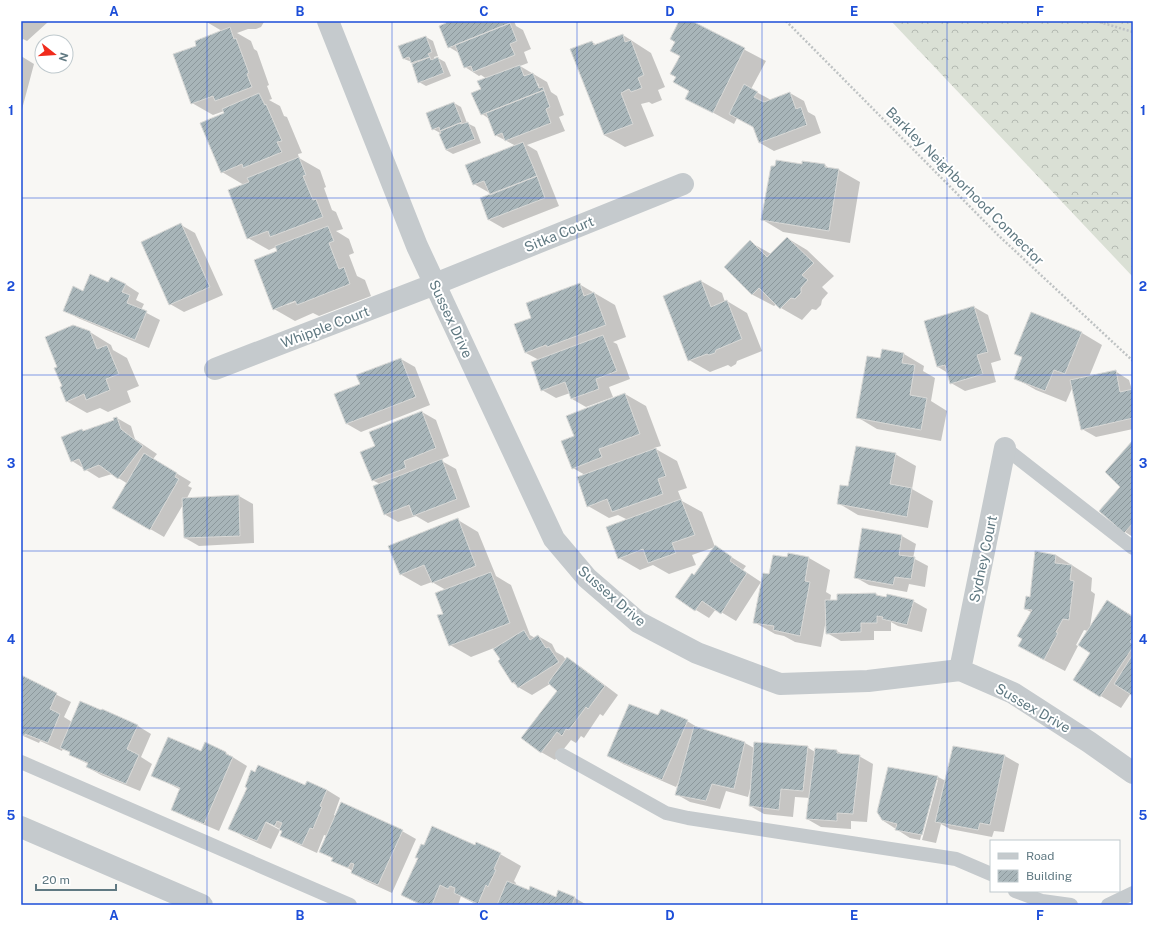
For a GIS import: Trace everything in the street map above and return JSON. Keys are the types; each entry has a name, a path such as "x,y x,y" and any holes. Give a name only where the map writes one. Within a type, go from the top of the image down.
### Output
{"street":[{"name":"Sussex Drive","path":"328,21 417,246 554,539 587,578 638,622 697,653 780,684 868,681 960,670 1013,693 1089,742 1133,773"},
{"name":"Sitka Court","path":"435,284 683,184"},
{"name":"Whipple Court","path":"215,369 435,284"},
{"name":"Sydney Court","path":"960,670 1005,448"},
{"path":"21,827 202,905"}],"lane":[{"path":"1005,448 1133,548"},
{"path":"562,755 666,813 688,818 956,859 990,874"},
{"path":"21,762 350,905"},
{"path":"1018,892 1042,901 1071,905"},
{"path":"1108,905 1133,893"}],"path":[{"name":"Barkley Neighborhood Connector","path":"786,21 998,234 1133,361"},
{"path":"1098,21 1133,32"}],"green space":[{"path":"891,21 1133,21 1133,277"}],"building":[{"path":"445,21 504,21 504,23 509,21 510,23 448,48 439,26 446,23"},
{"path":"679,21 692,21 745,48 713,113 685,99 689,91 673,82 676,77 670,74 680,56 670,51 675,42 670,39"},
{"path":"510,23 517,41 510,44 515,55 473,72 471,66 464,68 455,45"},
{"path":"230,27 234,39 236,38 249,73 247,74 252,87 215,101 213,96 191,104 173,54 196,46 195,41"},
{"path":"623,34 625,42 631,40 644,75 638,78 642,88 631,92 629,89 621,93 633,124 604,135 570,49 592,41 594,45"},
{"path":"426,36 432,52 428,54 430,57 411,63 409,57 403,59 398,46"},
{"path":"430,57 431,60 438,57 444,73 418,83 412,64"},
{"path":"520,65 524,76 533,73 539,88 543,87 544,90 481,115 471,93 481,89 477,81"},
{"path":"744,84 758,92 754,97 764,102 790,92 796,109 801,107 807,125 759,143 753,127 729,114"},
{"path":"544,90 550,107 546,109 551,123 505,141 502,133 495,136 486,113"},
{"path":"259,93 265,105 266,104 282,141 277,142 282,152 243,168 242,164 221,173 200,123 224,113 222,109"},
{"path":"454,102 462,122 440,131 439,127 432,130 426,113"},
{"path":"468,122 475,139 446,150 439,134 441,133 440,131 460,123"},
{"path":"523,142 537,176 490,195 484,181 473,185 465,165"},
{"path":"299,157 306,175 303,176 313,200 316,199 323,217 270,237 268,231 247,239 228,190 249,182 247,178"},
{"path":"776,160 802,164 802,161 825,164 825,167 839,169 829,231 761,220 771,166 775,166"},
{"path":"537,176 545,198 488,220 480,198"},
{"path":"181,223 210,287 169,305 141,242"},
{"path":"328,226 334,241 329,243 339,269 344,267 350,284 297,305 295,301 273,310 254,260 277,251 275,246"},
{"path":"787,237 814,263 802,275 808,280 801,288 801,293 795,299 791,298 780,309 759,288 752,295 724,267 750,240 767,257"},
{"path":"90,274 108,282 111,277 126,284 122,292 130,295 127,303 147,311 135,340 63,311 73,286 83,291"},
{"path":"701,280 711,307 727,300 742,339 716,350 715,353 709,355 707,354 688,361 663,296"},
{"path":"580,283 584,296 594,292 606,325 547,347 546,345 525,353 514,324 531,318 526,303"},
{"path":"974,306 988,352 977,355 983,374 950,384 945,365 937,367 924,321"},
{"path":"1031,312 1082,332 1065,374 1054,370 1045,391 1014,379 1022,357 1014,354"},
{"path":"73,325 90,331 97,349 107,345 119,374 106,379 110,390 86,400 84,394 66,402 60,387 62,386 54,368 57,367 45,337"},
{"path":"603,335 617,371 596,379 599,389 571,399 565,382 541,391 531,362"},
{"path":"882,349 904,353 902,363 915,365 910,395 927,398 921,430 856,418 867,356 880,358"},
{"path":"401,358 416,397 346,424 334,394 360,384 356,375"},
{"path":"1116,370 1120,392 1133,389 1133,418 1081,430 1070,380"},
{"path":"625,393 640,434 599,449 602,457 572,469 561,441 574,436 566,416"},
{"path":"422,411 436,448 404,461 406,468 372,481 360,452 375,446 369,432"},
{"path":"117,417 121,429 143,446 118,479 99,465 84,471 79,459 71,462 61,437 82,429 83,431 114,420 113,418"},
{"path":"1133,440 1133,523 1124,533 1099,511 1120,487 1105,472"},
{"path":"856,446 896,453 890,484 912,488 907,517 837,504 840,485 848,486"},
{"path":"656,448 666,476 658,479 663,494 612,512 607,499 587,507 577,477"},
{"path":"144,453 177,473 175,477 179,479 150,530 112,508"},
{"path":"442,459 457,499 413,516 409,505 384,515 373,486"},
{"path":"239,495 240,536 184,538 182,498"},
{"path":"681,499 695,535 672,543 676,553 648,563 643,549 618,559 606,527"},
{"path":"458,518 476,566 432,583 424,565 400,575 388,546"},
{"path":"862,528 902,535 899,555 915,557 911,579 895,577 893,585 854,578"},
{"path":"715,545 732,557 730,561 747,573 721,614 702,601 695,611 675,597 692,573 694,575"},
{"path":"1035,551 1056,555 1055,563 1072,565 1070,580 1074,581 1069,620 1063,619 1056,632 1058,633 1044,660 1018,646 1022,639 1017,636 1032,610 1024,609 1026,596 1030,597"},
{"path":"788,553 809,557 805,581 810,582 800,636 773,630 774,626 753,623 763,573 769,574 773,555 787,557"},
{"path":"491,572 510,623 449,646 437,615 443,614 435,593"},
{"path":"876,593 876,595 886,597 887,594 914,600 907,625 882,619 883,617 877,616 877,623 861,623 861,632 826,634 825,600 837,600 837,594"},
{"path":"1107,600 1133,617 1133,637 1130,642 1133,644 1133,647 1100,697 1073,680 1090,653 1078,645"},
{"path":"524,630 530,640 538,635 546,648 549,647 559,662 518,688 514,682 512,683 498,661 500,659 493,649"},
{"path":"1133,654 1133,696 1114,684"},
{"path":"567,657 605,686 588,709 586,707 569,730 566,729 562,736 557,732 541,753 521,738 557,691 548,683"},
{"path":"21,675 57,693 50,709 60,714 48,743 25,734 25,736 21,734"},
{"path":"80,701 138,725 127,749 139,755 126,784 86,767 88,763 69,755 70,752 60,748"},
{"path":"629,704 658,715 661,709 688,720 662,780 607,756"},
{"path":"694,726 745,742 734,789 712,784 706,801 675,795"},
{"path":"168,737 201,751 205,742 233,757 204,824 171,810 180,788 151,776"},
{"path":"754,742 808,746 803,791 781,789 779,810 749,806"},
{"path":"953,746 1005,755 990,825 980,823 978,830 935,822"},
{"path":"815,748 837,750 837,753 860,755 853,814 837,813 837,821 806,819"},
{"path":"258,765 305,785 307,781 327,790 313,829 310,828 302,845 280,836 282,831 279,830 282,823 277,821 275,826 266,822 257,841 228,829 247,788 245,787 251,770 255,772"},
{"path":"888,767 938,776 922,835 895,830 897,824 882,820 877,812"},
{"path":"341,802 403,830 378,885 351,873 354,864 351,863 348,868 331,861 333,858 319,852"},
{"path":"432,826 475,845 476,842 501,853 494,869 496,870 488,887 486,885 478,904 454,893 455,888 450,886 448,889 440,885 432,905 422,905 401,895 418,858 415,858 421,844 424,845"},
{"path":"507,881 529,890 530,886 556,897 558,890 575,897 572,905 497,905"}]}
